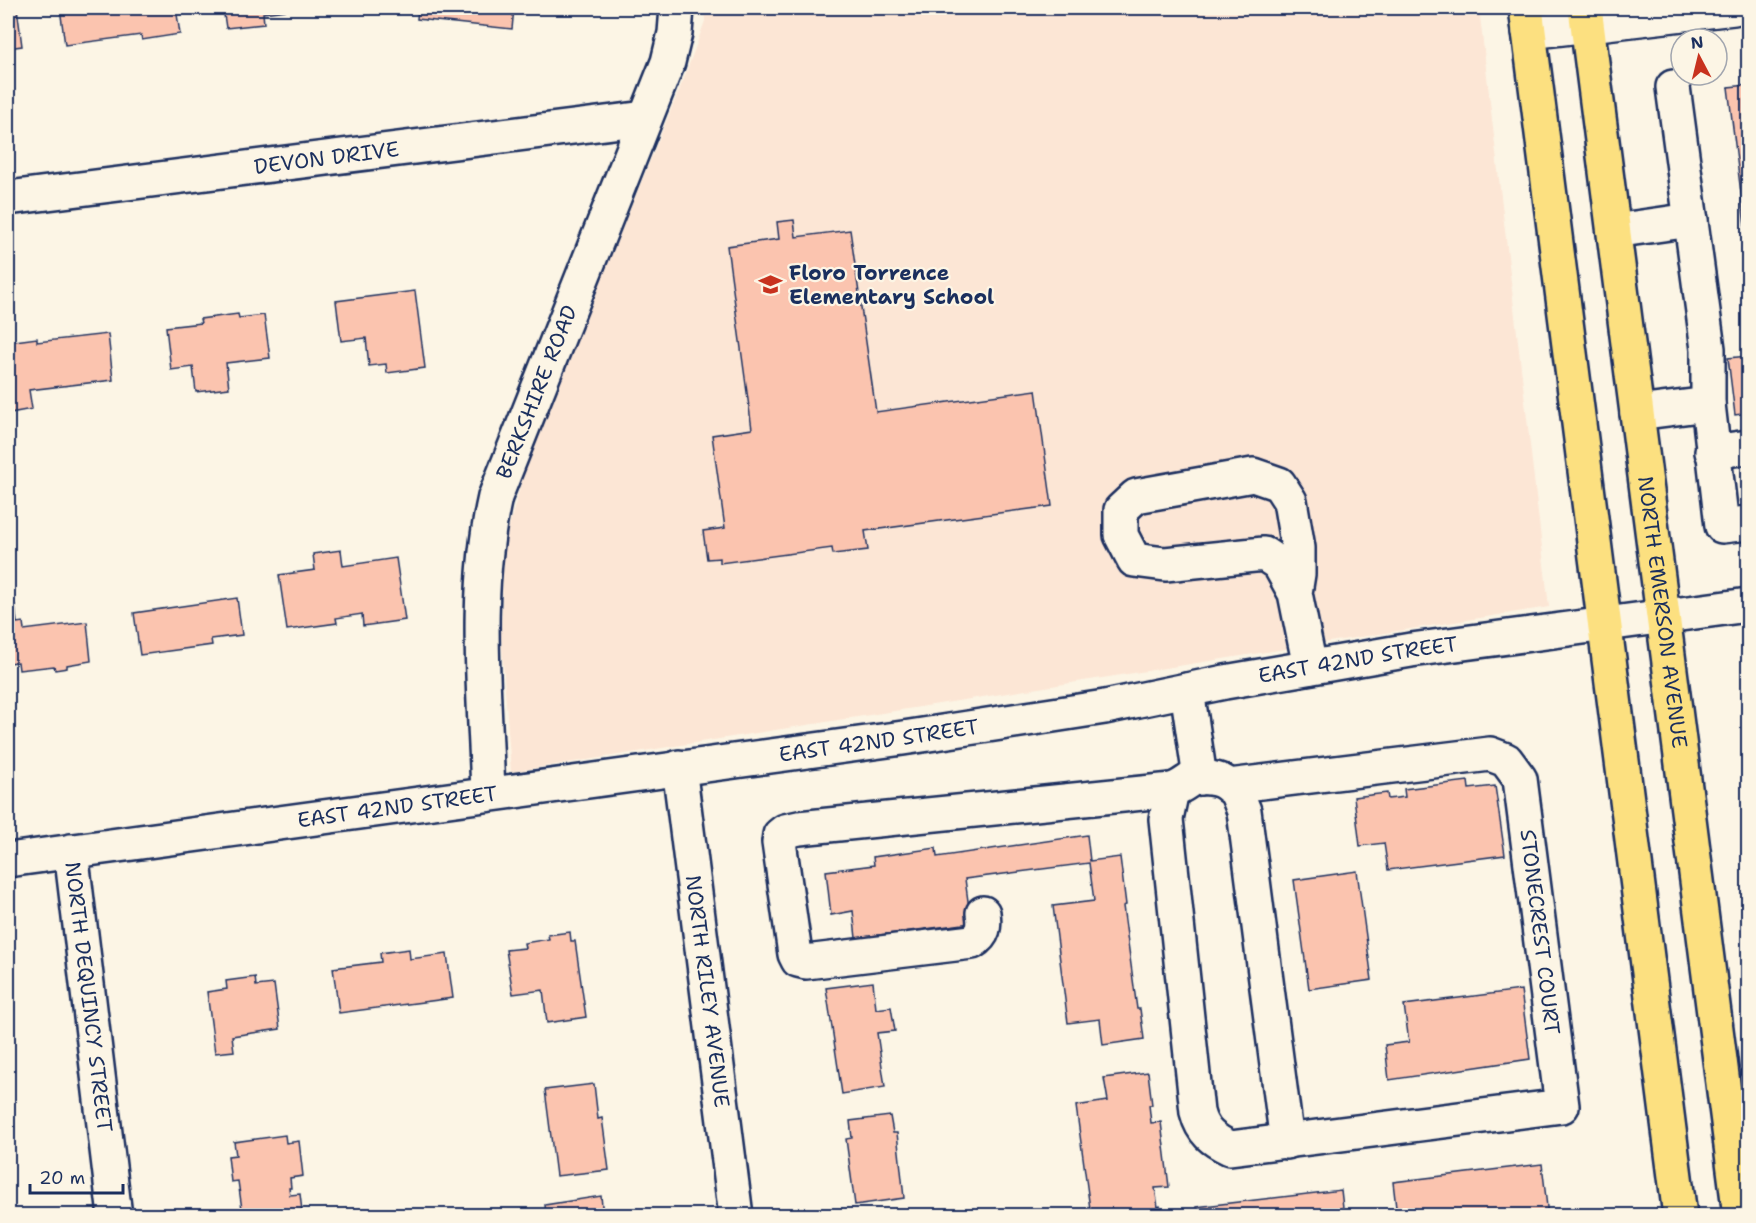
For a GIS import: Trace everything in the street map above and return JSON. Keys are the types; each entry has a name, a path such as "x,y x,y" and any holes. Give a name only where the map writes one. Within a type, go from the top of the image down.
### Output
{"main road":[{"name":"NORTH EMERSON AVENUE","path":"1586,16 1740,1215"},
{"path":"1527,20 1680,1215"}],"street":[{"name":"BERKSHIRE ROAD","path":"488,794 482,608 486,538 495,497 672,47 677,8"},
{"path":"1527,20 1734,8"},
{"path":"1673,87 1708,349 1708,404 1722,526 1749,523"},
{"name":"DEVON DRIVE","path":"8,198 645,118"},
{"path":"1614,231 1691,220"},
{"path":"1637,413 1708,404"},
{"path":"1712,452 1749,447"},
{"path":"1295,593 1298,548 1290,501 1279,483 1253,475 1136,496 1121,510 1122,535 1134,560 1165,564 1264,554 1279,564 1295,593 1310,667"},
{"name":"EAST 42ND STREET","path":"8,860 962,729 1105,707 1411,650 1749,605"},
{"name":"STONECREST COURT","path":"1186,784 1214,778 1229,786 1234,786 1490,754 1506,760 1520,779 1562,1106 1230,1148 1211,1139 1198,1117 1166,819 1186,784 1187,690"},
{"name":"NORTH RILEY AVENUE","path":"679,767 736,1215"},
{"path":"983,913 985,922 982,934 972,942 806,962 798,960 793,943 779,842 780,835 785,831 799,828 1186,784"},
{"path":"1234,786 1244,811 1287,1142"},
{"name":"NORTH DEQUINCY STREET","path":"71,851 115,1215"}],"shaded area":[{"path":"704,8 1479,8 1549,607 511,772 501,634 504,544 529,455 684,78 705,21"}],"building":[{"path":"8,8 17,8 22,46 8,48"},
{"path":"60,8 176,8 180,34 142,40 141,35 65,45"},
{"path":"223,8 303,8 263,13 264,24 226,28"},
{"path":"418,8 514,8 512,29 417,19"},
{"path":"1748,85 1748,251 1728,87"},
{"path":"794,220 796,237 850,230 876,412 1036,390 1052,506 865,531 868,550 833,554 832,548 720,563 720,558 707,559 703,531 725,528 712,435 752,429 727,246 779,239 777,222"},
{"path":"415,291 425,368 387,373 386,364 369,366 366,338 341,341 336,301"},
{"path":"238,314 239,318 264,315 270,358 226,363 229,388 196,392 193,367 171,370 166,327 201,323 200,319"},
{"path":"108,334 113,380 29,390 32,409 10,413 8,342 37,338 37,342"},
{"path":"1748,356 1748,413 1735,415 1728,358"},
{"path":"341,550 343,566 396,558 405,620 363,626 362,614 336,618 337,623 287,630 279,575 315,570 313,554"},
{"path":"237,598 242,635 211,639 212,645 140,655 134,613"},
{"path":"15,605 17,623 23,622 24,630 87,622 91,661 67,665 67,668 55,670 54,666 19,670 18,662 8,663 8,606"},
{"path":"1468,781 1469,789 1495,786 1505,855 1388,870 1384,843 1360,846 1354,797 1387,793 1388,799 1405,797 1404,789"},
{"path":"1087,835 1090,861 1120,857 1126,905 1123,906 1137,1009 1140,1009 1144,1039 1103,1045 1100,1019 1068,1023 1053,906 1094,901 1089,863 965,879 971,923 856,938 853,911 831,915 826,871 874,865 873,857 936,848 937,857"},
{"path":"1357,871 1372,980 1309,989 1294,880"},
{"path":"570,932 571,941 575,941 586,1017 547,1023 543,990 513,994 506,950 525,948 524,943 549,939 548,935"},
{"path":"409,949 410,959 447,954 453,998 339,1013 333,968 381,962 380,953"},
{"path":"255,977 256,986 274,984 280,1029 232,1036 234,1051 215,1053 207,992 227,989 226,981"},
{"path":"873,982 876,1009 891,1007 895,1031 877,1033 885,1087 842,1094 826,988"},
{"path":"1521,990 1530,1059 1389,1080 1385,1045 1409,1042 1404,1005"},
{"path":"1148,1072 1152,1105 1149,1105 1151,1123 1161,1122 1169,1187 1155,1188 1162,1216 1091,1216 1076,1106 1108,1101 1104,1078"},
{"path":"594,1084 598,1119 602,1118 609,1170 556,1176 545,1090"},
{"path":"890,1116 893,1133 897,1133 904,1198 855,1205 846,1139 852,1138 850,1121"},
{"path":"285,1135 286,1143 299,1141 303,1176 290,1178 291,1188 289,1188 290,1195 300,1194 302,1211 291,1212 291,1216 243,1216 238,1181 231,1182 228,1156 236,1155 234,1142"},
{"path":"1542,1164 1548,1216 1397,1216 1393,1182"},
{"path":"1341,1190 1344,1216 1197,1216 1196,1207"},
{"path":"601,1196 603,1216 546,1216 545,1205"}],"place":[{"name":"Floro Torrence Elementary School","path":"771,285"}]}
